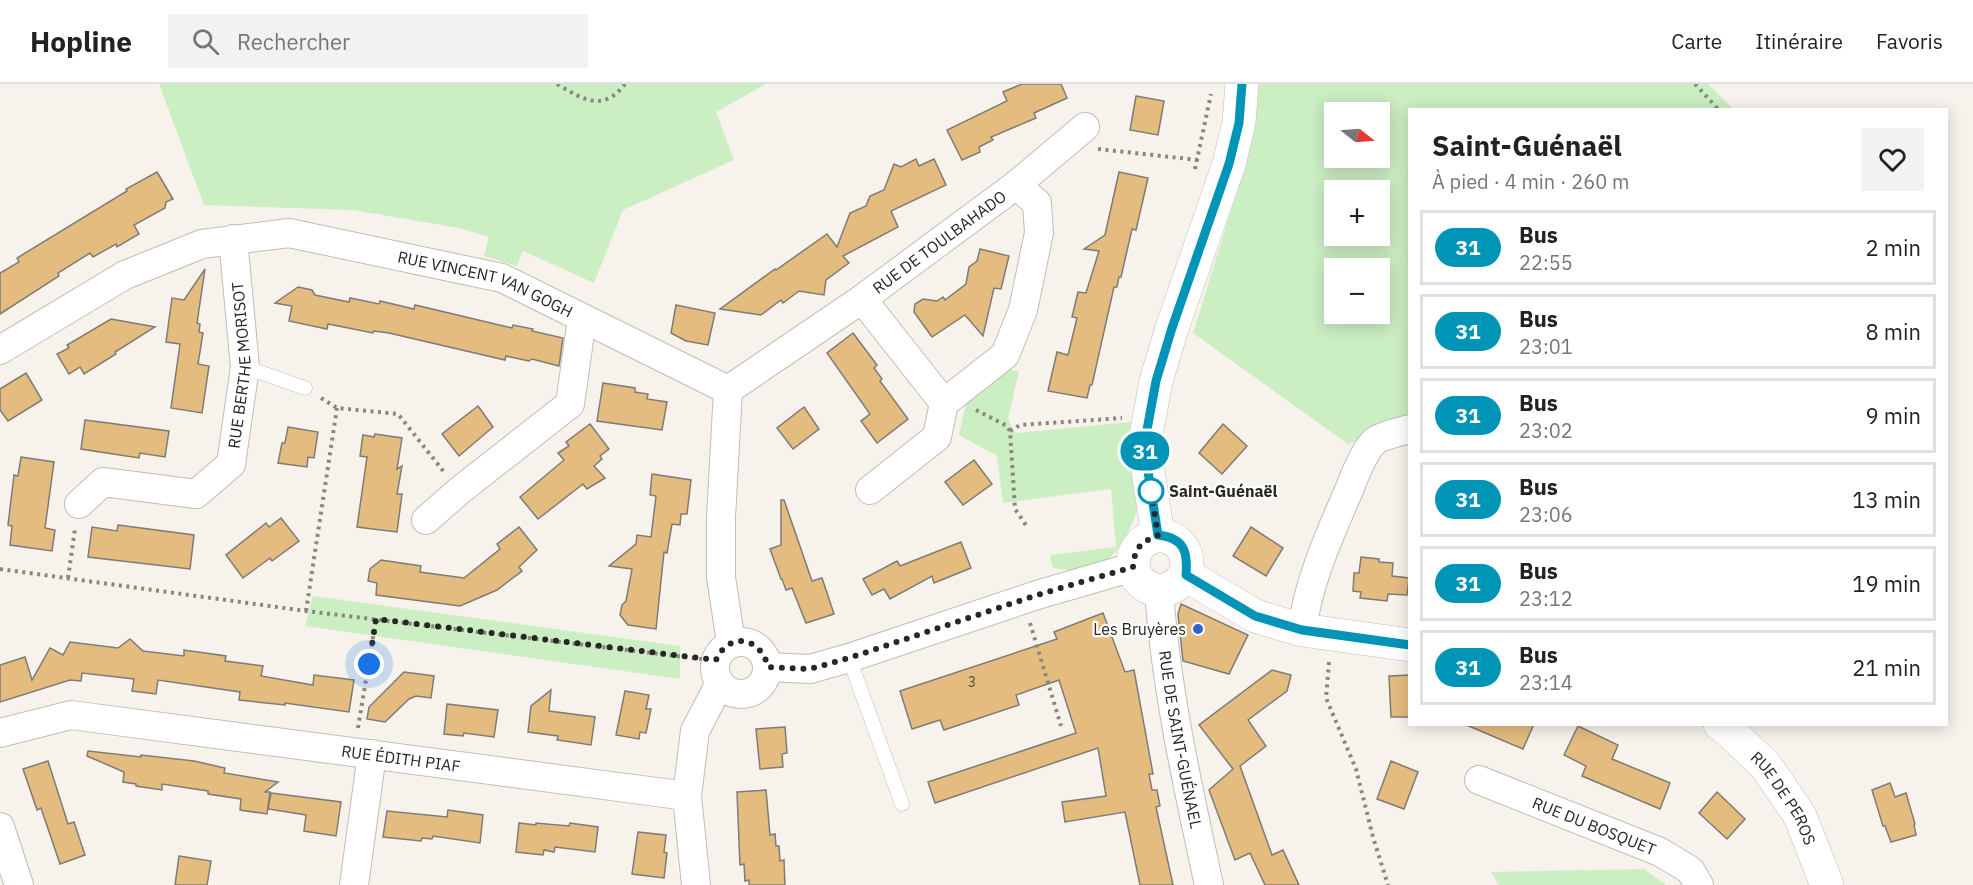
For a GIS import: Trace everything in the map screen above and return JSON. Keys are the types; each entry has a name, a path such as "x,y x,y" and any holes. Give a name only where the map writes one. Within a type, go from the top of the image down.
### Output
{"street":[{"path":"1158,535 1144,446 1156,381 1229,164 1239,123 1242,84"},
{"name":"RUE DE TOULBAHADO","path":"728,390 862,299 1016,185 1080,131"},
{"name":"RUE DE TOULBAHADO","path":"862,299 944,404 1005,355 1023,310 1039,233 1037,203 1016,185"},
{"name":"RUE VINCENT VAN GOGH","path":"0,350 125,275 202,244 289,234 502,278 728,390"},
{"name":"RUE BERTHE MORISOT","path":"79,504 103,482 196,494 231,464 245,367 233,239"},
{"path":"426,520 459,491 570,404 582,319"},
{"path":"696,885 687,796 695,731 722,662 742,641 752,643 760,649 768,667 763,683 757,689 750,693 733,693 722,662 721,517 728,390"},
{"path":"870,490 937,437 944,404"},
{"path":"1317,632 1304,612 1332,528 1360,464 1375,440 1408,430"},
{"path":"1158,535 1177,540 1188,559 1186,575 1177,584 1159,591 1142,585 1136,578 1133,567 1135,552 1144,541 1158,535"},
{"path":"768,667 810,669 1022,600 1133,567"},
{"path":"1186,575 1255,616 1317,632 1408,645"},
{"name":"RUE DE SAINT-GUÉNAEL","path":"1159,591 1161,627 1186,780 1209,885"},
{"name":"RUE ÉDITH PIAF","path":"0,734 71,715 687,796"},
{"name":"RUE DE PEROS","path":"1722,726 1766,766 1800,816 1827,885"},
{"path":"354,885 363,753"},
{"name":"RUE DU BOSQUET","path":"1479,780 1660,852 1690,870 1699,885"},
{"path":"0,827 19,885"}],"lane":[{"path":"245,367 305,388"},
{"path":"849,658 903,804"}],"path":[{"path":"557,84 593,102 607,99 619,92 625,84"},
{"path":"1695,84 1717,108"},
{"path":"1080,131 1095,148 1229,164"},
{"path":"305,388 337,408 398,414 459,491"},
{"path":"944,404 966,405 1007,426 1010,430 1015,509 1028,528"},
{"path":"306,611 337,408"},
{"path":"1010,430 1020,425 1125,417"},
{"path":"68,578 79,504"},
{"path":"0,569 306,611 722,662"},
{"path":"1022,600 1061,726"},
{"path":"363,753 376,619"},
{"path":"1317,632 1326,698 1356,770 1388,885"}],"green space":[{"path":"159,84 766,84 716,112 734,160 623,210 594,283 523,251 517,266 484,256 489,237 459,228 353,210 204,205"},
{"path":"1257,84 1708,84 1732,108 1408,108 1408,422 1348,444 1193,333 1251,146"},
{"path":"1007,367 1019,372 1008,419 1015,433 1131,422 1137,481 1137,509 1122,544 1107,560 1098,565 1078,570 1053,568 1050,555 1116,547 1111,489 1003,503 997,456 959,435 967,399"},
{"path":"313,596 680,646 680,679 305,626"},
{"path":"1644,869 1666,885 1499,885 1491,872"}],"building":[{"path":"1022,84 1061,84 1067,98 1034,113 1036,118 991,137 993,140 979,147 980,152 962,160 947,130 1007,101 1003,92"},
{"path":"1136,96 1164,101 1158,135 1130,130"},
{"path":"916,159 919,166 934,159 946,185 891,211 898,227 843,256 849,263 826,280 824,295 799,291 783,303 781,300 761,315 720,309 827,234 837,247 850,213 866,206 870,196 884,190 894,164 901,167"},
{"path":"157,172 173,199 166,202 165,208 134,225 139,234 93,257 90,253 0,314 0,273 19,262 17,258"},
{"path":"1119,172 1148,178 1136,230 1132,229 1121,277 1119,277 1117,287 1114,287 1092,385 1090,385 1087,398 1048,391 1057,352 1068,355 1077,318 1072,317 1078,292 1086,293 1099,251 1084,249 1105,235"},
{"path":"980,249 1009,256 1001,289 994,288 983,336 965,315 932,337 914,312 915,304 923,299 937,301 943,297 945,300 966,284 969,267 977,261"},
{"path":"205,269 197,323 200,324 199,332 203,333 198,364 209,366 202,413 171,408 180,344 166,342 172,298 184,300"},
{"path":"298,287 312,290 315,295 349,302 350,298 379,304 380,301 414,309 415,305 512,328 513,325 533,329 532,331 563,338 559,366 532,359 529,361 506,356 505,360 389,333 374,331 373,333 328,324 327,329 289,321 292,306 275,303"},
{"path":"676,305 715,313 708,345 686,341 671,333"},
{"path":"111,319 155,327 84,374 80,367 69,374 57,354 69,348 67,345"},
{"path":"853,333 877,365 874,368 882,379 880,381 908,419 877,443 861,421 870,414 827,353"},
{"path":"26,373 42,400 8,421 0,410 0,389"},
{"path":"603,383 635,388 635,392 648,394 647,399 667,402 662,430 597,421"},
{"path":"478,406 493,427 459,456 442,434"},
{"path":"804,407 819,429 793,449 777,428"},
{"path":"85,420 169,431 165,457 140,453 139,458 81,449"},
{"path":"590,424 609,449 600,456 602,459 594,466 605,478 587,489 583,484 538,519 520,497 564,460 558,453 569,446 566,442"},
{"path":"1223,424 1247,446 1222,474 1199,453"},
{"path":"288,427 318,432 314,458 308,457 307,467 278,463"},
{"path":"375,434 402,438 397,469 402,466 397,494 402,494 397,532 357,527 367,457 360,456 363,435 374,437"},
{"path":"21,457 54,462 45,528 55,530 52,551 10,545 12,526 8,525 14,475 18,476"},
{"path":"974,460 992,484 963,505 945,482"},
{"path":"652,474 691,480 687,514 681,514 680,525 672,524 667,553 664,552 656,629 628,625 620,615 622,605 626,601 632,569 609,566 636,544 637,535 651,537 656,496 650,495"},
{"path":"781,500 784,500 812,581 822,578 834,614 806,623 792,588 786,590 770,549 781,545"},
{"path":"281,518 299,541 272,561 270,558 243,578 226,555 266,523 269,527"},
{"path":"118,525 194,535 190,569 88,557 92,527 117,531"},
{"path":"519,527 537,550 519,567 522,571 497,590 460,606 376,595 377,583 368,581 370,569 381,560 421,566 420,572 464,578 500,549 497,544"},
{"path":"1251,527 1283,548 1266,576 1233,556"},
{"path":"961,542 971,568 934,583 932,576 890,599 884,589 872,595 863,579 897,561 900,566"},
{"path":"1361,557 1393,563 1392,576 1408,578 1407,595 1388,594 1387,601 1360,598 1361,592 1353,591 1354,573 1359,573"},
{"path":"1181,604 1248,635 1229,674 1183,661 1178,614"},
{"path":"1103,613 1125,672 1134,670 1153,774 1149,774 1152,790 1157,790 1160,806 1156,807 1173,885 1140,885 1125,812 1065,822 1062,802 1106,796 1098,748 935,803 928,782 1076,733 1059,680 1016,695 1019,705 944,730 940,720 912,729 900,691 1057,639 1054,632"},
{"path":"130,639 143,651 184,656 184,650 226,656 225,661 263,666 261,676 313,685 314,675 354,680 349,712 285,703 285,705 239,700 240,692 158,680 156,694 132,691 134,679 82,673 81,681 70,680 0,702 0,665 25,657 32,680 50,648 63,655 70,642 118,648"},
{"path":"1272,670 1291,675 1287,691 1248,720 1266,746 1240,766 1272,855 1283,850 1299,885 1265,885 1250,853 1235,860 1209,790 1233,769 1199,725"},
{"path":"404,672 434,676 431,698 416,696 409,699 385,722 367,719 369,707"},
{"path":"1408,675 1408,717 1391,717 1389,676"},
{"path":"551,690 549,711 595,717 591,745 557,740 558,736 528,732 531,706"},
{"path":"625,691 649,695 646,709 651,709 646,733 640,732 639,739 616,735"},
{"path":"447,704 498,710 494,737 464,733 463,736 444,734"},
{"path":"1469,726 1533,726 1523,749"},
{"path":"1578,726 1618,745 1612,759 1670,783 1660,809 1582,776 1586,766 1564,755"},
{"path":"785,727 787,753 782,754 783,767 760,769 756,729"},
{"path":"88,751 194,761 225,768 224,773 278,782 265,792 270,792 267,814 240,810 241,799 208,794 208,791 162,784 162,790 123,782 124,772 87,756"},
{"path":"48,761 68,824 74,822 85,855 60,864 41,808 37,810 23,769"},
{"path":"1391,761 1418,772 1404,809 1377,799"},
{"path":"1890,783 1895,797 1906,793 1916,835 1891,842 1883,826 1872,790"},
{"path":"766,790 770,835 775,834 780,861 784,860 785,885 749,885 749,880 745,881 744,864 740,865 737,792"},
{"path":"1717,792 1745,819 1727,839 1699,813"},
{"path":"271,793 341,802 336,836 304,831 306,815 268,809"},
{"path":"448,810 483,815 480,843 433,836 432,839 422,838 421,841 383,837 387,811 447,817"},
{"path":"519,823 569,826 570,823 598,827 595,852 555,847 554,852 544,850 543,855 516,852"},
{"path":"638,832 666,835 664,852 667,853 664,878 632,874"},
{"path":"179,856 211,861 207,885 175,885"}],"bus line":[{"name":"31","path":"1242,84 1239,123 1229,164 1156,381 1144,446 1158,535 1177,540 1184,549 1188,559 1186,575 1255,616 1302,630 1408,645"}],"place":[{"name":"Saint-Guénaël","path":"1151,491"},
{"name":"Les Bruyères","path":"1198,629"}],"route":[{"path":"369,664 376,619 716,660 725,647 742,641 752,643 760,649 768,667 810,669 1037,595 1133,567 1135,552 1144,541 1158,535 1151,491"}]}
